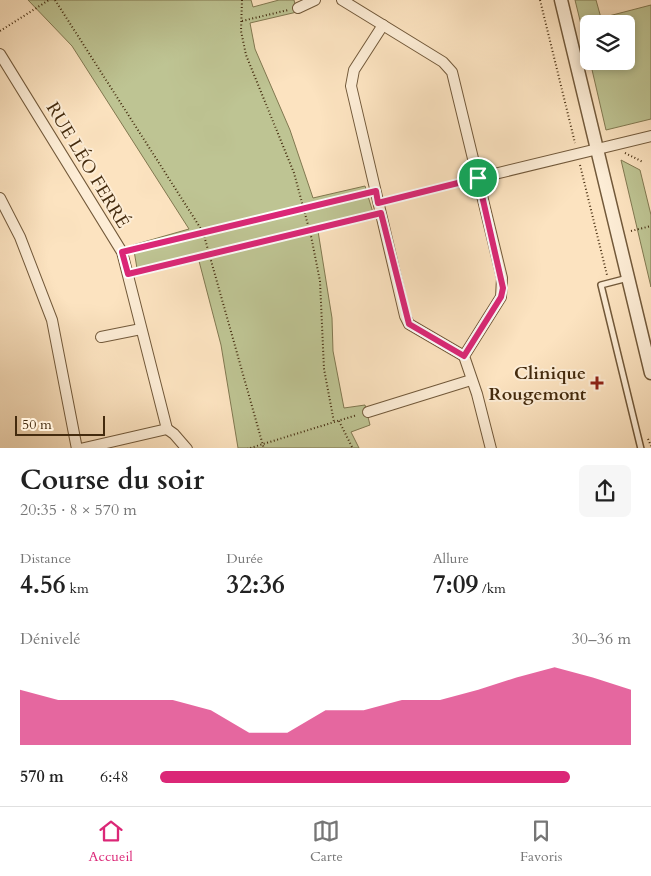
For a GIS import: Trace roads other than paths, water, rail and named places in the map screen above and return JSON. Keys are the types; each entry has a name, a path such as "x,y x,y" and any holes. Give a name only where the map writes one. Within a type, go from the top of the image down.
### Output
{"street":[{"path":"298,8 315,0"},
{"path":"342,0 448,66 455,84 503,288 501,297 464,356"},
{"path":"561,0 651,373"},
{"path":"383,25 354,70 350,86 409,324 464,356 491,448"},
{"name":"RUE LÉO FERRÉ","path":"0,54 122,252 166,429"},
{"path":"478,178 651,136"},
{"path":"0,198 20,237 52,320 79,448 166,429 174,434 187,448"},
{"path":"101,337 141,328"},
{"path":"368,412 472,380"}],"lane":[{"path":"628,278 601,285 641,448"}],"place":[{"name":"Clinique Rougemont","path":"597,383"}]}
